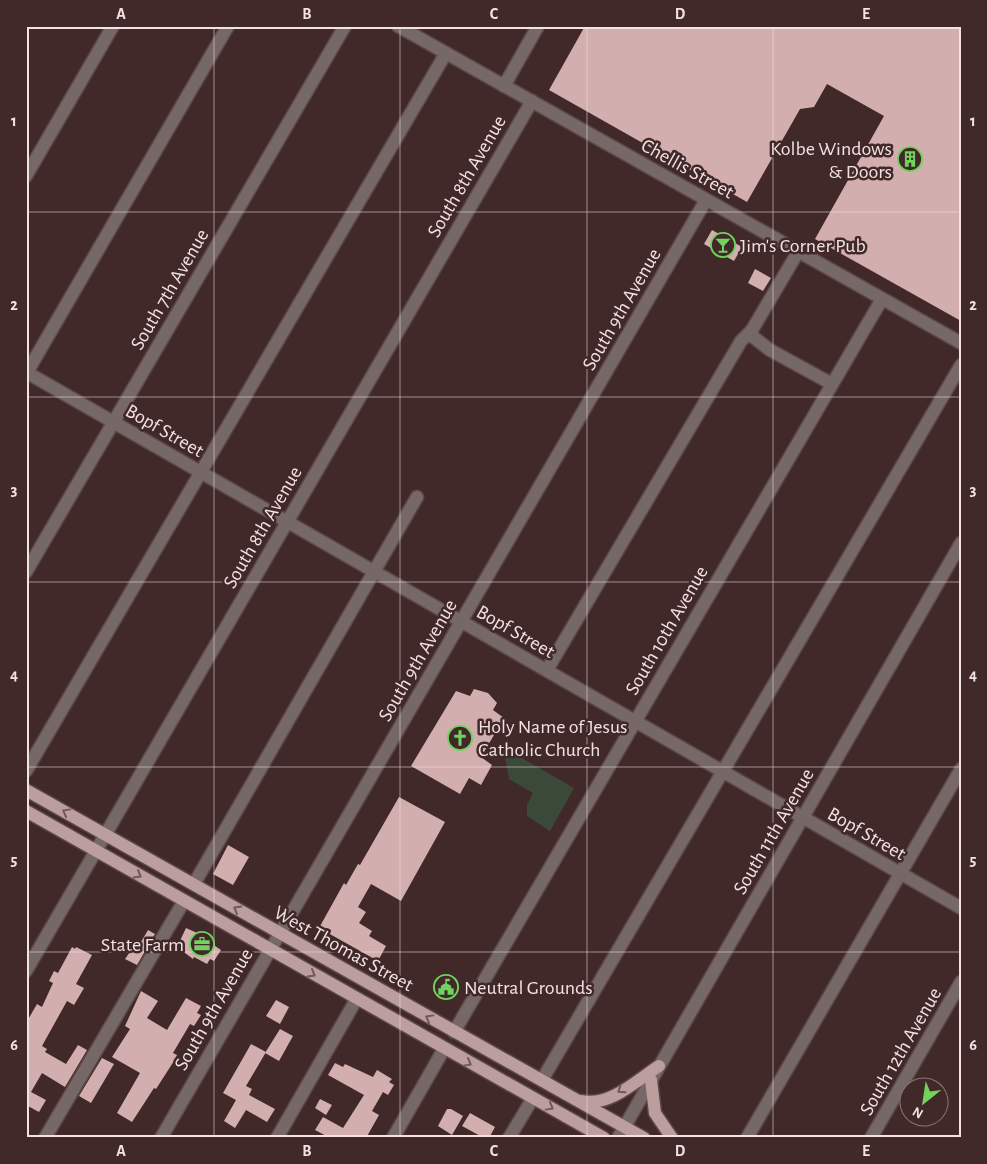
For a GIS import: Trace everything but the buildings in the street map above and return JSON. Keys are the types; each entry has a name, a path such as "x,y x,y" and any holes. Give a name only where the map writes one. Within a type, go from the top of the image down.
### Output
{"main road":[{"name":"West Thomas Street","path":"26,790 454,1032 579,1100 621,1132 644,1138"},
{"name":"West Thomas Street","path":"26,811 356,1000 604,1138"},
{"path":"579,1100 594,1103 607,1099 659,1066"},
{"path":"651,1080 655,1113 672,1138"}],"street":[{"path":"26,176 113,26"},
{"path":"26,373 228,26"},
{"name":"South 7th Avenue","path":"26,572 345,26"},
{"name":"Chellis Street","path":"398,26 961,343"},
{"path":"504,86 538,26"},
{"path":"26,771 446,53"},
{"name":"South 8th Avenue","path":"26,971 532,102"},
{"name":"South 9th Avenue","path":"161,1138 706,200"},
{"path":"547,670 742,341 752,330 798,252"},
{"name":"South 10th Avenue","path":"454,1032 882,299"},
{"path":"752,330 752,336 770,350 832,384"},
{"path":"542,1080 961,365"},
{"name":"Bopf Street","path":"26,373 961,908"},
{"path":"194,884 417,497"},
{"name":"South 11th Avenue","path":"621,1132 961,543"},
{"path":"747,1138 961,769"},
{"path":"45,1138 184,901"},
{"name":"South 12th Avenue","path":"871,1138 961,982"},
{"path":"277,1138 356,1000"},
{"path":"393,1138 444,1049"},
{"path":"509,1138 533,1098"}],"green space":[{"path":"506,749 574,788 550,831 527,816 527,805 533,793 509,779 504,753"}],"place":[{"name":"Kolbe Windows & Doors","path":"910,159"},
{"name":"Jim's Corner Pub","path":"723,245"},
{"name":"Holy Name of Jesus Catholic Church","path":"460,738"},
{"name":"State Farm","path":"202,944"},
{"name":"Neutral Grounds","path":"446,987"}]}
